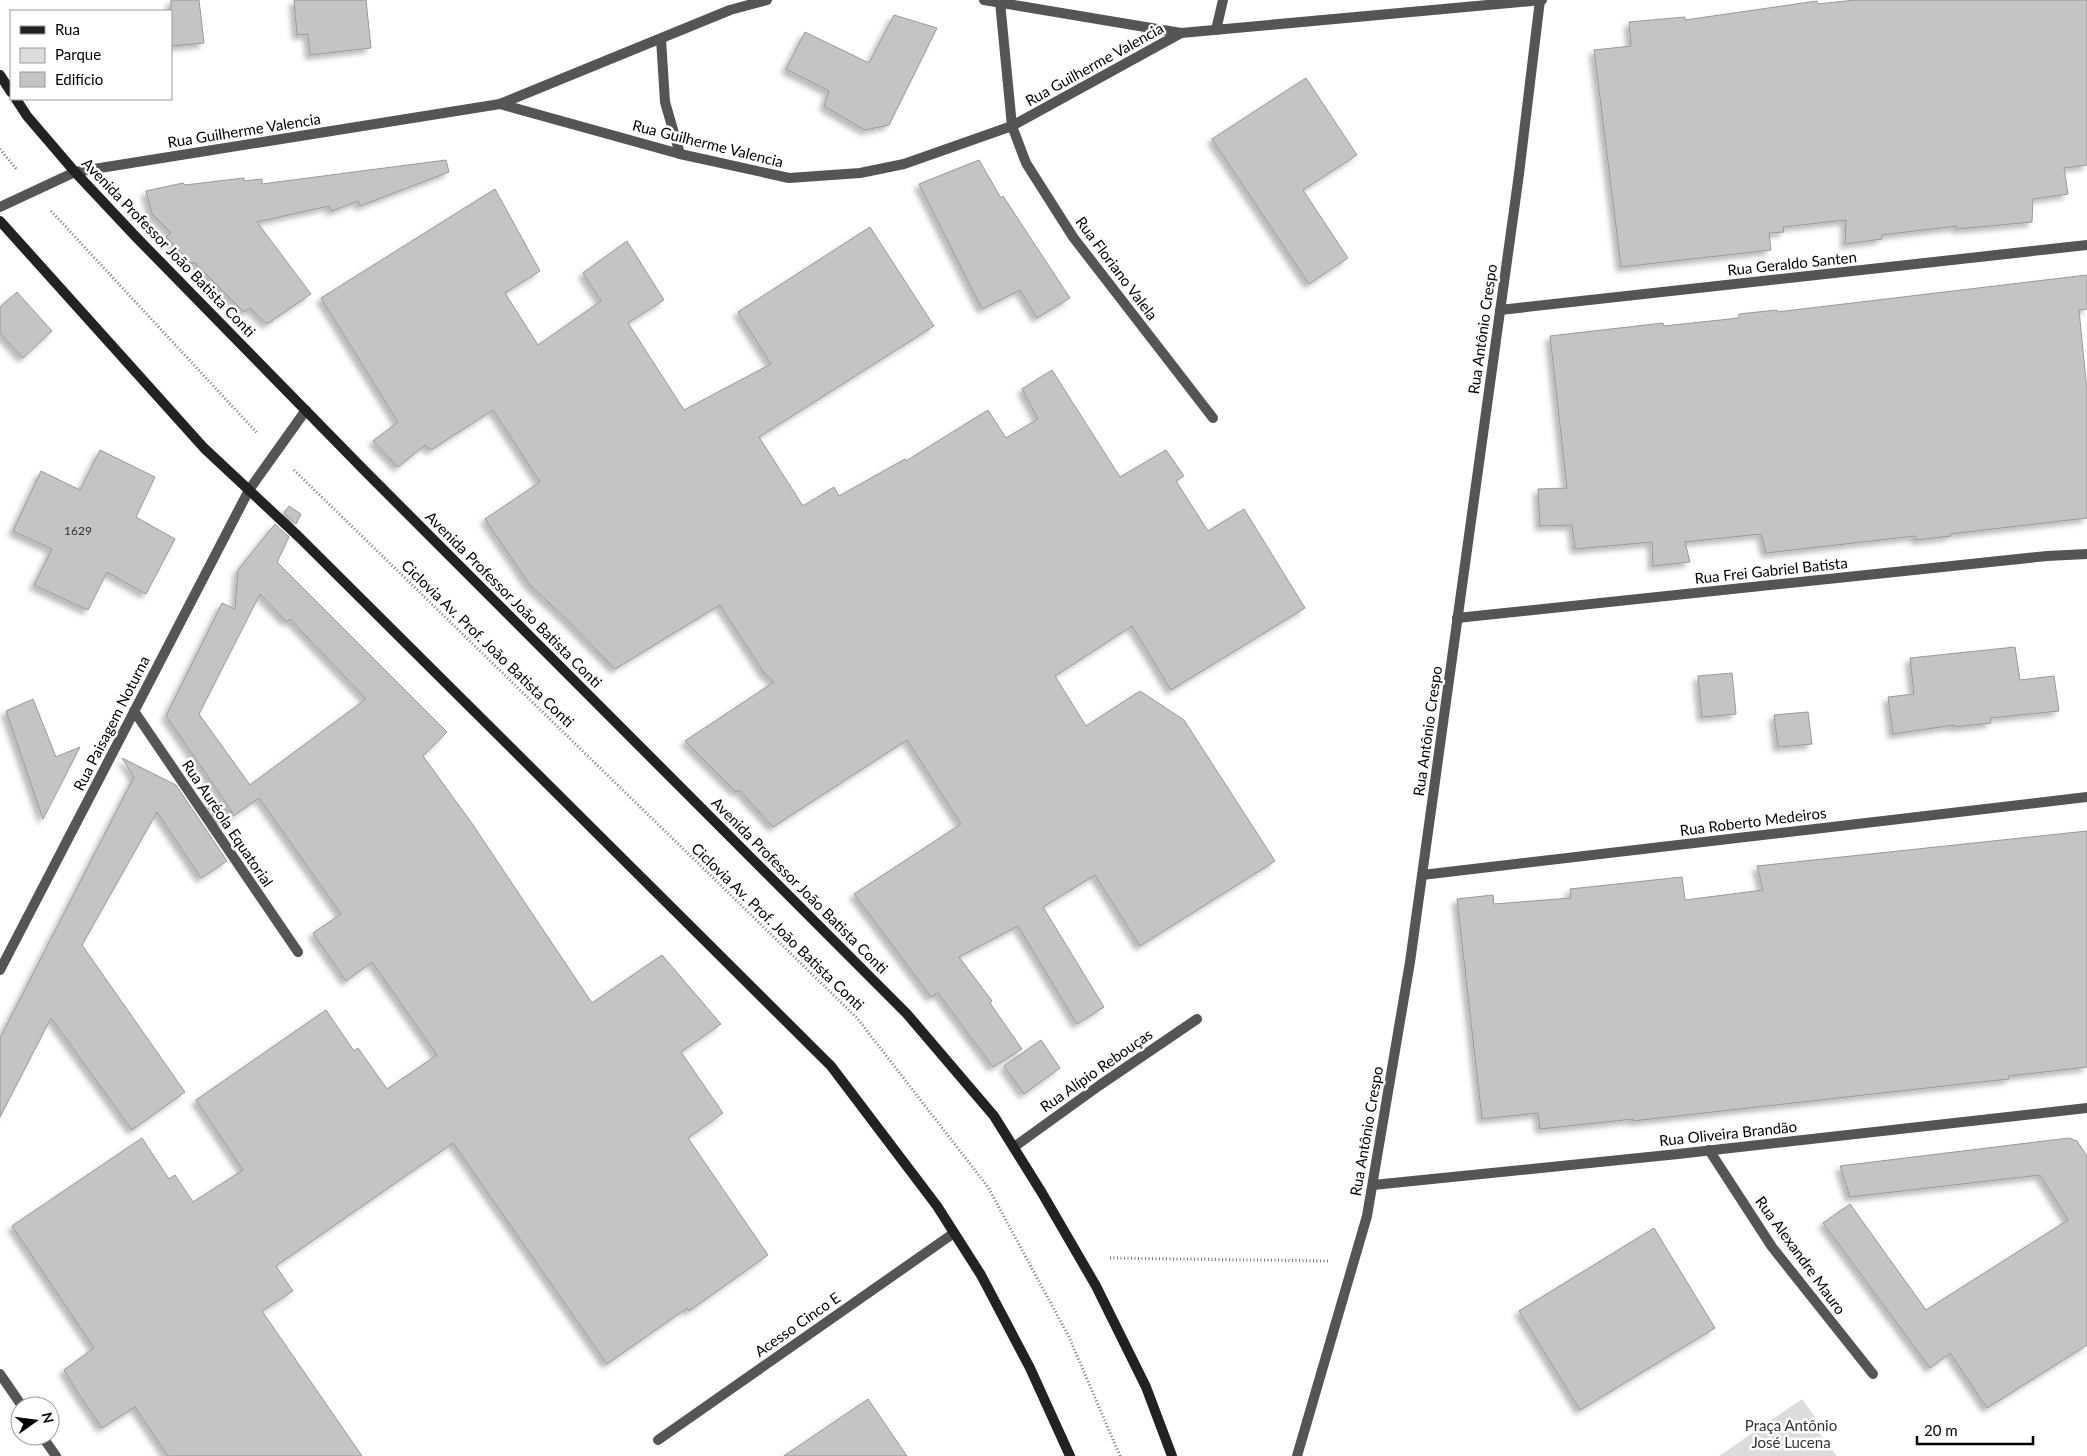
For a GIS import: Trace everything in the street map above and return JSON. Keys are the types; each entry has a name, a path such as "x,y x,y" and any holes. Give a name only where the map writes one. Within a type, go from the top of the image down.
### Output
{"main road":[{"path":"0,75 10,90"},
{"name":"Avenida Professor João Batista Conti","path":"17,100 27,116 75,172 128,229 907,1014 994,1116 1096,1286 1146,1387 1172,1456"},
{"path":"0,221 204,448 249,490 831,1066 897,1151 981,1275 1026,1360 1070,1456"}],"street":[{"name":"Rua Guilherme Valencia","path":"0,207 75,172 500,104 730,10 767,0"},
{"name":"Rua Guilherme Valencia","path":"984,0 1180,32 1541,0"},
{"path":"1216,30 1223,0"},
{"name":"Rua Antônio Crespo","path":"1296,1456 1367,1216 1373,1185 1410,962 1541,0"},
{"name":"Rua Floriano Valela","path":"1000,2 1012,126 1026,163 1073,237 1213,418"},
{"name":"Rua Guilherme Valencia","path":"500,104 680,154 789,178 860,173 904,164 1012,126 1180,32"},
{"path":"661,39 665,102 680,154"},
{"name":"Rua Geraldo Santen","path":"1500,310 2087,245"},
{"path":"249,490 306,410"},
{"name":"Rua Paisagem Noturna","path":"0,970 249,490"},
{"name":"Rua Frei Gabriel Batista","path":"1458,618 2037,557 2087,554"},
{"name":"Rua Auréola Equatorial","path":"134,711 298,952"},
{"name":"Rua Roberto Medeiros","path":"1422,875 2087,797"},
{"name":"Rua Alípio Rebouças","path":"1014,1148 1100,1084 1197,1019"},
{"name":"Rua Oliveira Brandão","path":"1373,1185 2087,1108"},
{"name":"Rua Alexandre Mauro","path":"1709,1150 1772,1247 1873,1374"},
{"name":"Acesso Cinco E","path":"658,1440 954,1233"},
{"path":"0,1374 15,1396"}],"path":[{"path":"87,251 229,402"},
{"name":"Ciclovia Av. Prof. João Batista Conti","path":"316,490 857,1018 988,1187 1069,1337 1120,1456"},
{"path":"1079,1258 1354,1261"}],"green space":[{"name":"Praça Antônio José Lucena","path":"1802,1399 1815,1417 1811,1423 1837,1456 1719,1456"}],"building":[{"path":"171,0 199,0 204,43 172,46"},
{"path":"294,0 366,0 371,48 310,55 308,34 297,35"},
{"path":"1855,0 2087,0 2087,165 2064,168 2068,194 2033,199 2032,222 1957,229 1957,226 1882,235 1882,239 1845,244 1846,220 1783,227 1784,232 1769,233 1771,250 1621,267 1594,50 1631,46 1629,22 1685,17 1685,20 1817,1 1818,4"},
{"path":"894,15 937,28 889,125 865,130 824,106 829,91 786,69 805,32 869,63"},
{"path":"1306,78 1357,155 1303,190 1348,258 1309,284 1212,139"},
{"path":"446,160 449,172 360,206 358,201 332,211 329,206 257,222 311,294 267,324 250,308 244,312 166,237 171,233 152,214 146,191 183,183 185,185 244,178 244,181 262,179 262,184"},
{"path":"979,160 1001,198 1003,196 1070,298 1037,318 1020,290 982,309 919,184"},
{"path":"495,189 540,271 505,293 538,345 601,301 583,273 627,241 664,300 628,323 684,410 771,364 738,312 870,227 934,326 759,437 803,506 834,487 839,496 905,459 906,461 988,410 1006,438 1038,419 1022,389 1052,370 1120,477 1166,450 1184,476 1176,481 1208,531 1244,509 1305,608 1171,690 1132,626 1055,676 1086,726 1140,691 1184,720 1275,861 1140,946 1095,875 1043,907 1104,1007 1077,1024 1018,926 959,957 992,1001 990,1003 1022,1049 993,1067 938,993 931,997 854,894 961,824 907,740 773,827 739,790 736,792 685,741 774,682 764,673 720,605 615,669 529,584 485,519 540,482 493,410 431,450 425,445 398,467 373,441 398,422 321,298"},
{"path":"2087,275 2087,309 2079,310 2087,391 2087,518 1950,534 1951,536 1916,540 1915,536 1766,553 1761,534 1685,542 1690,562 1653,566 1652,542 1575,549 1572,525 1540,526 1538,489 1567,488 1550,336 1663,323 1664,326 1739,318 1739,314 1777,310 1777,312"},
{"path":"17,292 52,331 23,358 0,333 0,307"},
{"path":"100,450 155,477 136,517 175,539 146,594 107,572 88,610 34,585 52,549 13,531 41,471 80,490"},
{"path":"289,506 301,514 296,524 284,513"},
{"path":"275,524 289,537 277,562 447,732 423,756 471,822 592,1003 662,955 721,1024 681,1052 723,1113 688,1138 768,1255 689,1311 687,1308 607,1364 453,1143 276,1266 293,1291 262,1311 362,1456 168,1456 135,1407 102,1428 64,1370 94,1348 12,1226 142,1138 169,1179 175,1175 193,1202 243,1170 196,1100 326,1010 354,1051 358,1048 387,1089 437,1055 372,962 346,981 313,933 341,914 259,798 220,825 201,797 233,813 166,716 222,603 235,609 238,570","holes":["260,594 287,622 290,619 366,699 250,785 199,714"]},
{"path":"2015,647 2020,680 2054,676 2059,711 1990,718 1991,723 1954,727 1954,725 1893,734 1888,697 1914,694 1910,658"},
{"path":"1732,673 1736,714 1702,717 1698,676"},
{"path":"33,699 56,757 80,747 43,819 6,711"},
{"path":"1808,712 1812,744 1778,747 1774,715"},
{"path":"122,758 176,785 227,861 201,878 157,812 82,945 185,1092 132,1130 51,1018 0,1117 0,1038 134,777"},
{"path":"2087,831 2087,1067 2009,1076 2009,1079 1633,1121 1633,1119 1540,1129 1538,1113 1482,1119 1457,899 1493,895 1494,904 1571,898 1570,889 1682,877 1685,900 1763,890 1757,866"},
{"path":"1041,1040 1060,1068 1024,1094 1004,1066"},
{"path":"2069,1138 2077,1141 2087,1156 2087,1345 1987,1408 1950,1353 1930,1368 1823,1223 1850,1204 1926,1310 2068,1220 2040,1175 1850,1197 1840,1166"},
{"path":"1654,1228 1715,1328 1580,1410 1519,1311"},
{"path":"868,1399 907,1456 784,1456"}]}
